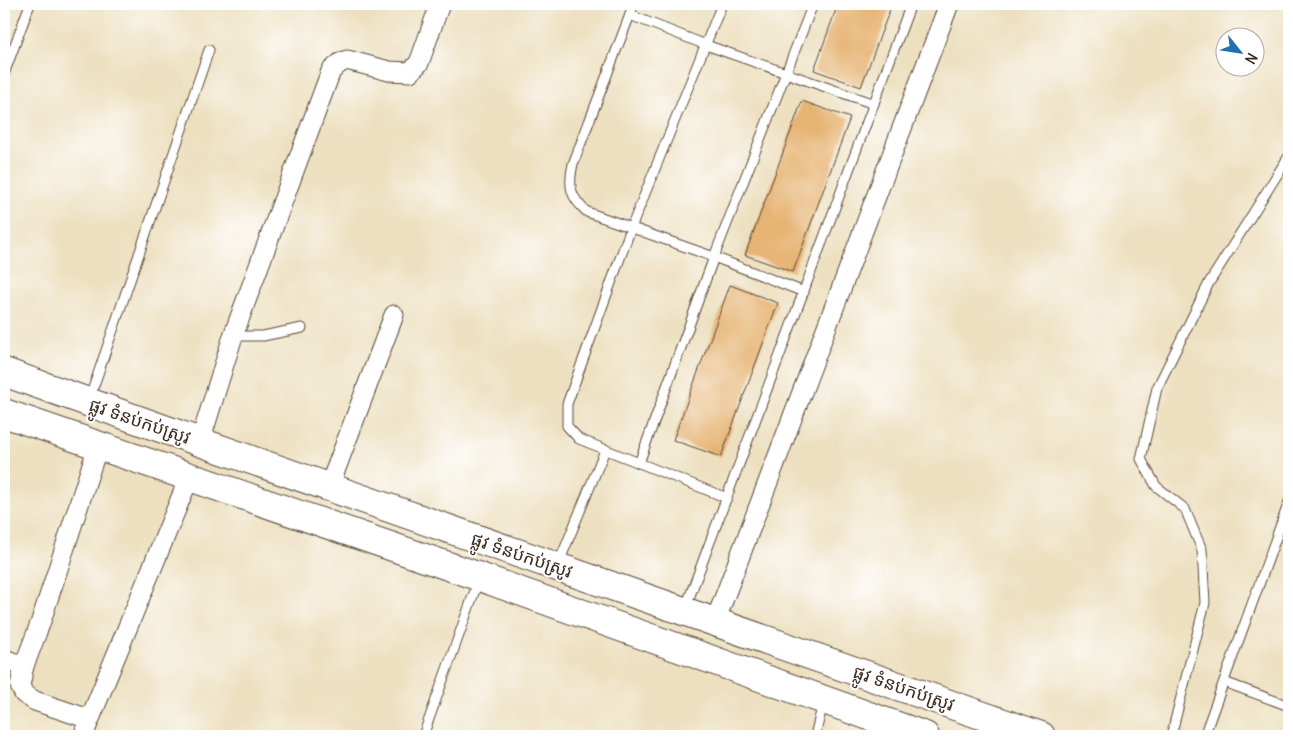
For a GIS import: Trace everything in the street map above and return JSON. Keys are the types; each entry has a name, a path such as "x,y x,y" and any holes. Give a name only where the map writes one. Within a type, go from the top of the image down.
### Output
{"main road":[{"name":"ផ្លូវ ទំនប់កប់ស្រូវ","path":"4,372 1041,736"},
{"name":"ផ្លូវ ទំនប់កប់ស្រូវ","path":"4,413 480,577 925,736"}],"street":[{"path":"200,442 234,336 331,71 347,60 389,72 410,72 420,63 440,4"},
{"path":"715,622 949,4"},
{"path":"330,487 394,315"},
{"path":"98,446 40,624 24,666 20,686 24,694 35,701 86,727 189,478"},
{"path":"4,660 24,666"}],"lane":[{"path":"4,74 30,4"},
{"path":"634,4 573,164 569,178 572,193 577,203 587,212 714,257 804,292"},
{"path":"722,4 631,228 567,404 567,426 579,439 727,498"},
{"path":"639,463 714,257 813,4"},
{"path":"684,612 912,4"},
{"path":"630,15 706,45 874,104"},
{"path":"88,403 209,50"},
{"path":"1172,736 1205,603 1202,550 1185,509 1156,486 1141,459 1157,388 1161,379 1209,283 1289,156"},
{"path":"234,336 263,336 302,328"},
{"path":"557,567 605,450"},
{"path":"1204,736 1289,502"},
{"path":"423,736 480,577"},
{"path":"1224,682 1289,706"},
{"path":"815,736 824,701"}],"building":[{"path":"838,4 892,4 861,87 814,70"},
{"path":"802,101 850,118 793,272 745,255"},
{"path":"730,285 778,303 721,457 673,440"}]}
